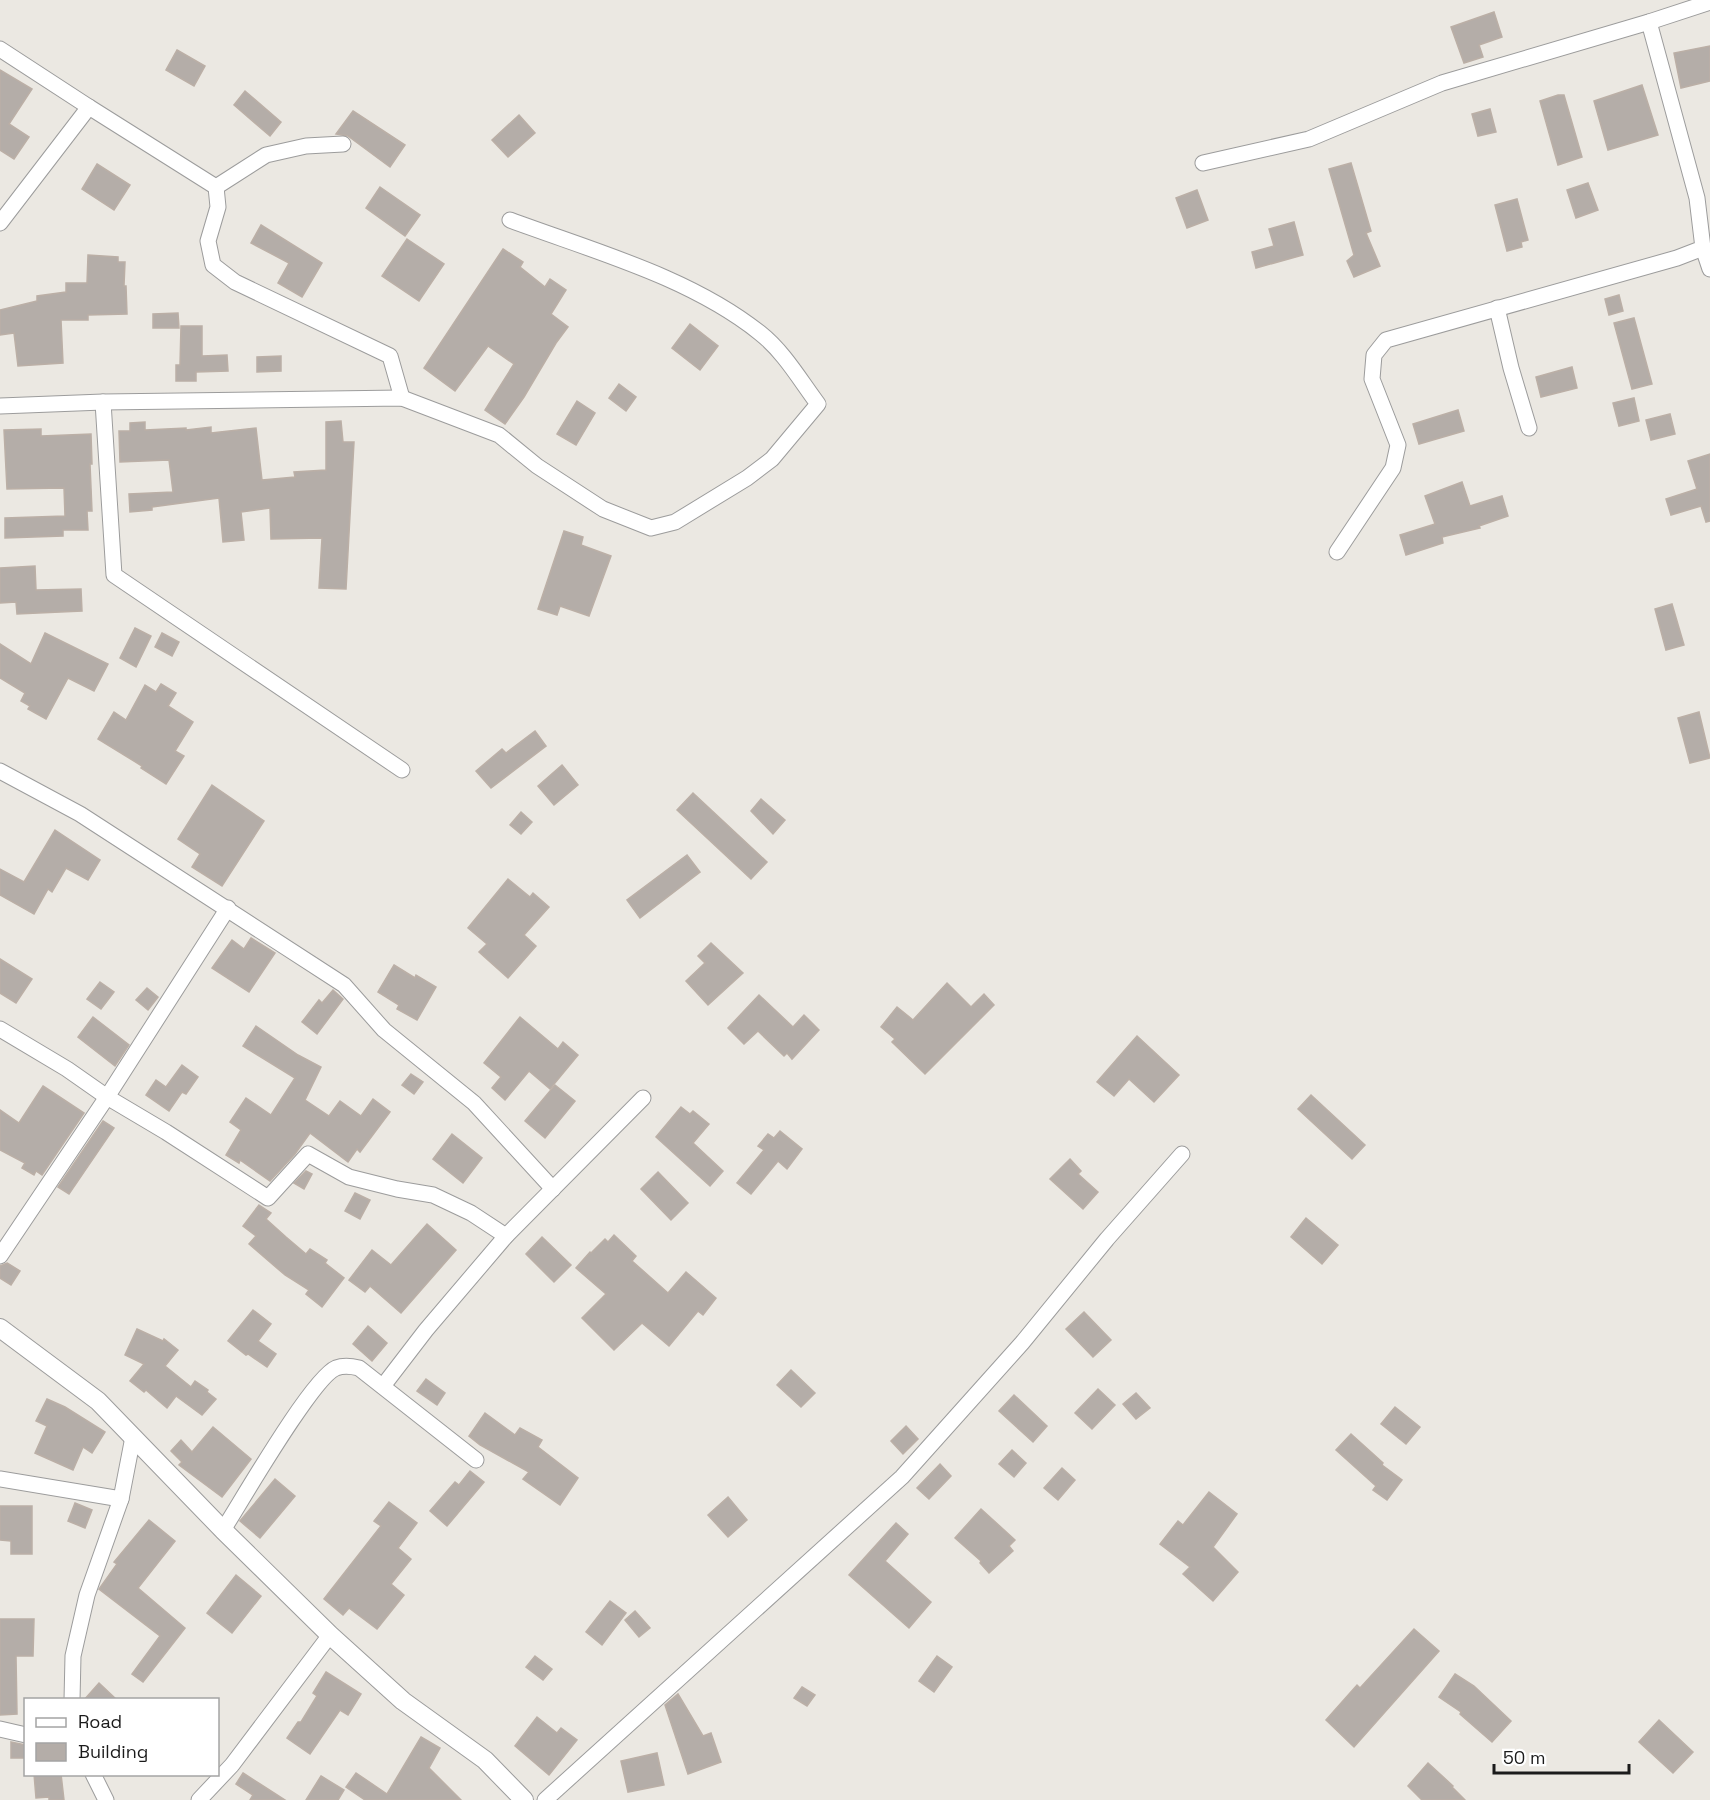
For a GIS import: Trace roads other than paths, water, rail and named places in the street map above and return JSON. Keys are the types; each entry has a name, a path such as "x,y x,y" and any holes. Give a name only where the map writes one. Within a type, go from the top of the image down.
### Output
{"street":[{"path":"1203,163 1309,139 1442,83 1710,2"},
{"path":"1649,22 1697,198 1702,248 1710,269"},
{"path":"0,49 216,187"},
{"path":"0,223 89,107"},
{"path":"216,187 267,155 306,146 343,144"},
{"path":"216,187 218,207 208,241 213,265 235,282 390,356 402,398"},
{"path":"0,406 103,402 402,398 499,435 537,466 603,508 651,528 675,522 747,478 772,459 818,404 779,352 761,334 733,314 672,280 510,220"},
{"path":"1337,552 1393,468 1398,446 1372,379 1374,355 1386,339 1677,258 1702,248"},
{"path":"1497,308 1511,368 1529,429"},
{"path":"103,402 114,575 402,770"},
{"path":"0,771 80,814 344,985 384,1030 474,1103 553,1189"},
{"path":"0,1256 107,1097 228,908"},
{"path":"0,1029 67,1069 107,1097 268,1198 308,1154 349,1177 434,1195 471,1213 506,1236"},
{"path":"382,1386 506,1236 643,1098"},
{"path":"545,1800 902,1477 1022,1343 1107,1239 1182,1154"},
{"path":"0,1328 98,1401 223,1530 330,1635 403,1701 485,1760 524,1800"},
{"path":"223,1530 318,1384 335,1368 348,1366 359,1368 476,1460"},
{"path":"72,1698 73,1656 87,1595 121,1499 134,1437"},
{"path":"0,1479 121,1499"},
{"path":"200,1800 232,1765 330,1635"},
{"path":"0,1728 24,1728"},
{"path":"0,1728 24,1734"},
{"path":"94,1776 106,1800"}]}
